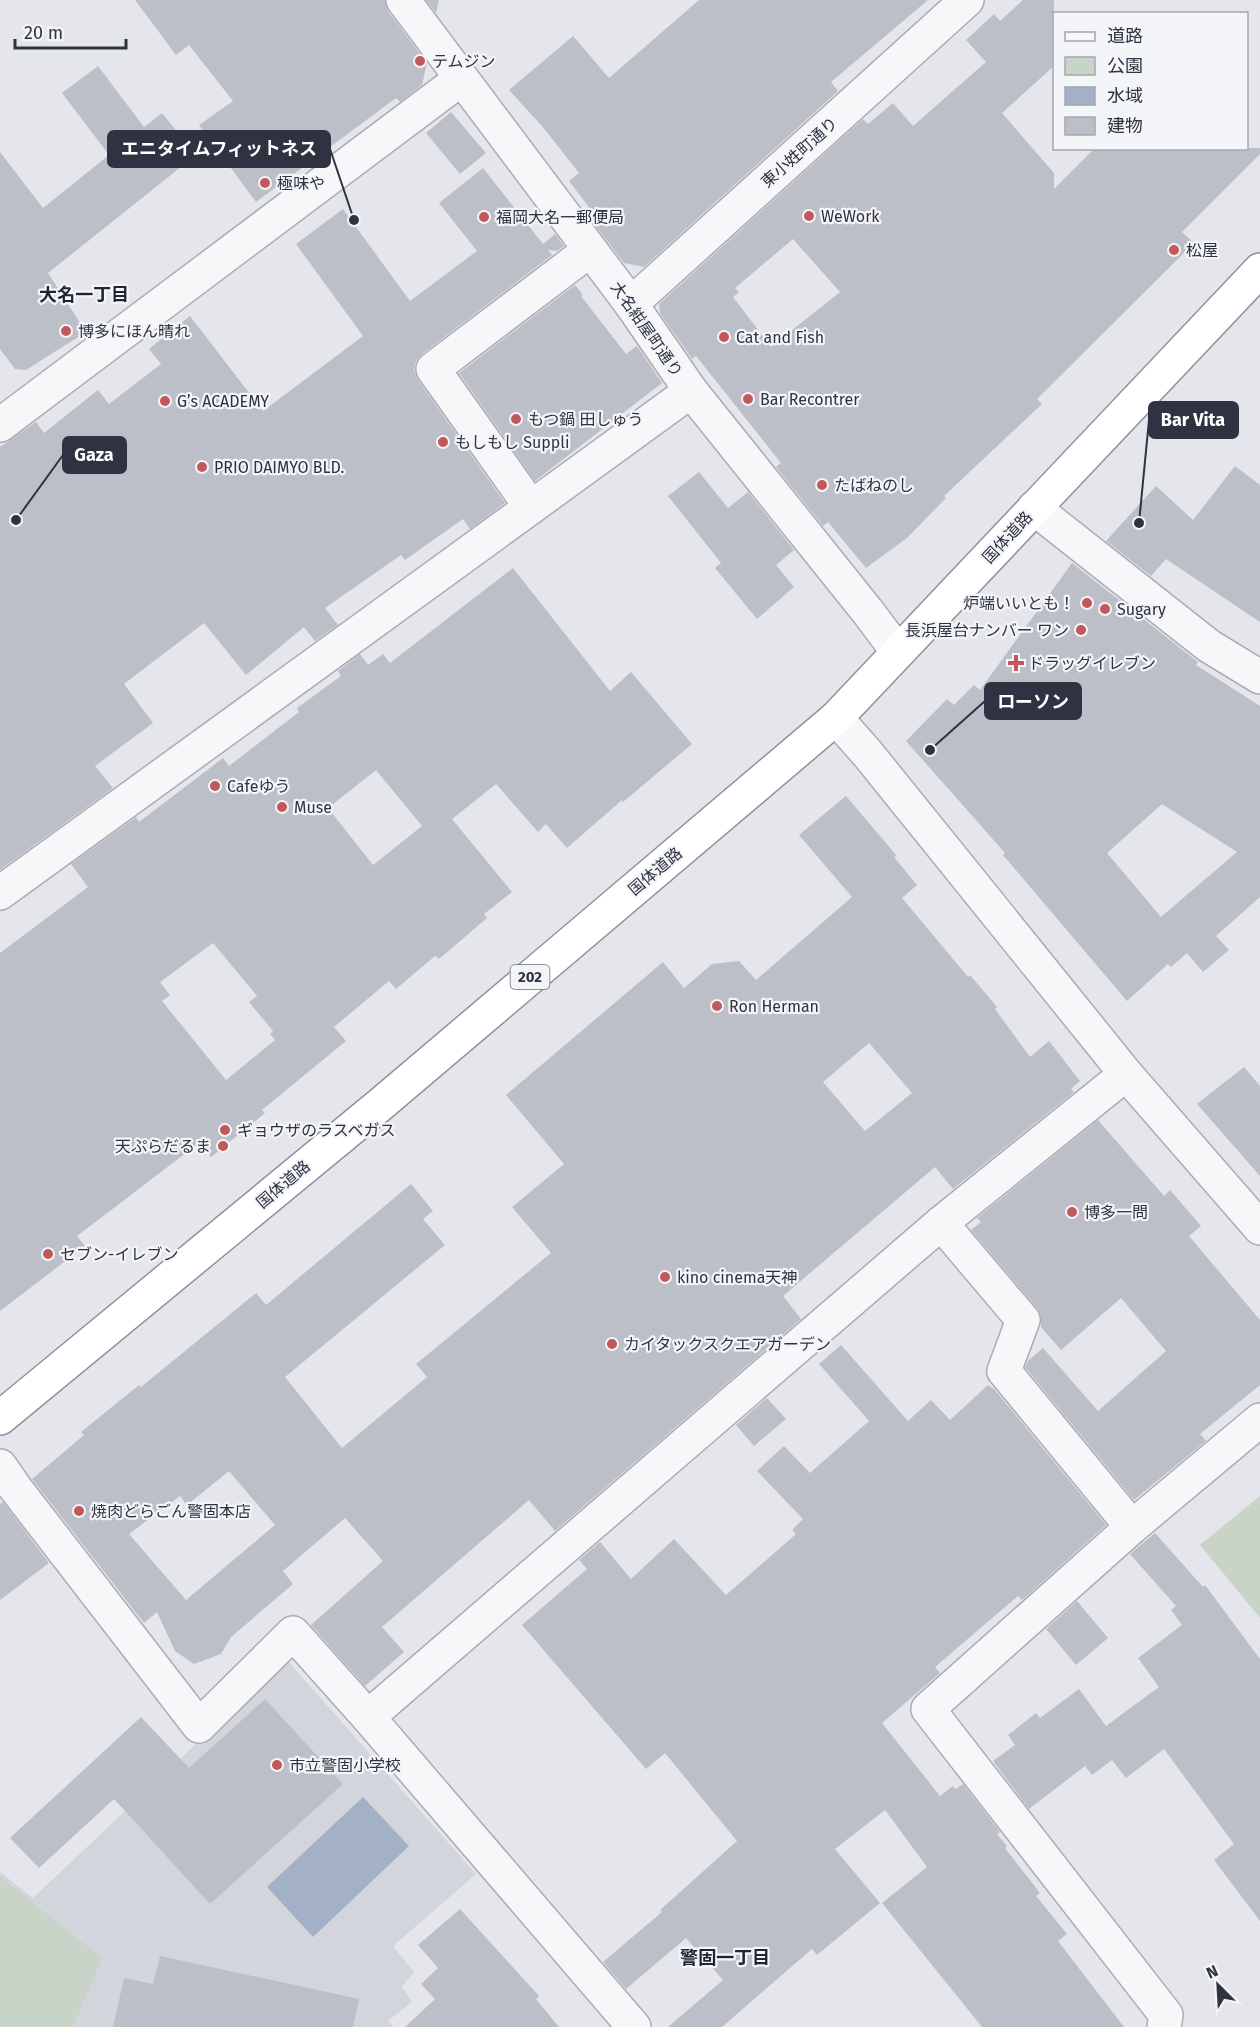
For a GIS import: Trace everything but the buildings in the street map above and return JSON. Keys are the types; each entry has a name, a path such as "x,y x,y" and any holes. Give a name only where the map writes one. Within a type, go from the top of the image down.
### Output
{"highway":[{"name":"国体道路","path":"0,1418 390,1096 836,718 1260,270"}],"street":[{"name":"大名紺屋町通り","path":"403,0 631,304 691,391 898,652"},
{"name":"東小姓町通り","path":"631,304 967,0"},
{"path":"4,413 461,79"},
{"path":"531,507 433,369 590,250"},
{"path":"0,893 691,391"},
{"path":"1034,508 1209,646 1260,677"},
{"path":"836,718 867,753 1126,1074 1260,1228"},
{"path":"368,1717 941,1223 1126,1074"},
{"path":"941,1223 1023,1320 1004,1371 1132,1527"},
{"path":"1164,2027 1166,2014 928,1709 1132,1527 1260,1420"},
{"path":"0,1466 199,1726 293,1633 634,2027"}],"shaded area":[{"name":"市立警固小学校","path":"286,1659 476,1874 393,1946 414,1972 402,1987 412,2002 388,2021 394,2027 0,2027 0,1872 33,1898"}],"green space":[{"path":"1260,1496 1260,1618 1200,1545"},
{"path":"0,1877 102,1958 73,2027 0,2027"}],"water":[{"path":"363,1797 409,1846 313,1937 267,1887"}],"place":[{"name":"テムジン","path":"420,61"},
{"name":"極味や","path":"265,183"},
{"name":"WeWork","path":"809,216"},
{"name":"福岡大名一郵便局","path":"484,217"},
{"name":"エニタイムフィットネス","path":"354,220"},
{"name":"松屋","path":"1174,250"},
{"name":"博多にほん晴れ","path":"66,331"},
{"name":"Cat and Fish","path":"724,337"},
{"name":"Bar Recontrer","path":"748,399"},
{"name":"G’s ACADEMY","path":"165,401"},
{"name":"もつ鍋 田しゅう","path":"516,419"},
{"name":"もしもし Suppli","path":"443,442"},
{"name":"PRIO DAIMYO BLD.","path":"202,467"},
{"name":"たばねのし","path":"822,485"},
{"name":"Gaza","path":"16,520"},
{"name":"Bar Vita","path":"1139,523"},
{"name":"炉端いいとも！","path":"1087,603"},
{"name":"Sugary","path":"1105,609"},
{"name":"長浜屋台ナンバー ワン","path":"1081,630"},
{"name":"ドラッグイレブン","path":"1016,663"},
{"name":"ローソン","path":"930,750"},
{"name":"Cafeゆう","path":"215,786"},
{"name":"Muse","path":"282,807"},
{"name":"Ron Herman","path":"717,1006"},
{"name":"ギョウザのラスベガス","path":"225,1130"},
{"name":"天ぷらだるま","path":"223,1146"},
{"name":"博多一問","path":"1072,1212"},
{"name":"セブン-イレブン","path":"48,1254"},
{"name":"kino cinema天神","path":"665,1277"},
{"name":"カイタックスクエアガーデン","path":"612,1344"},
{"name":"焼肉どらごん警固本店","path":"79,1511"},
{"name":"市立警固小学校","path":"277,1765"}],"district":[{"name":"大名一丁目","path":"84,295"},
{"name":"警固一丁目","path":"725,1958"}]}
